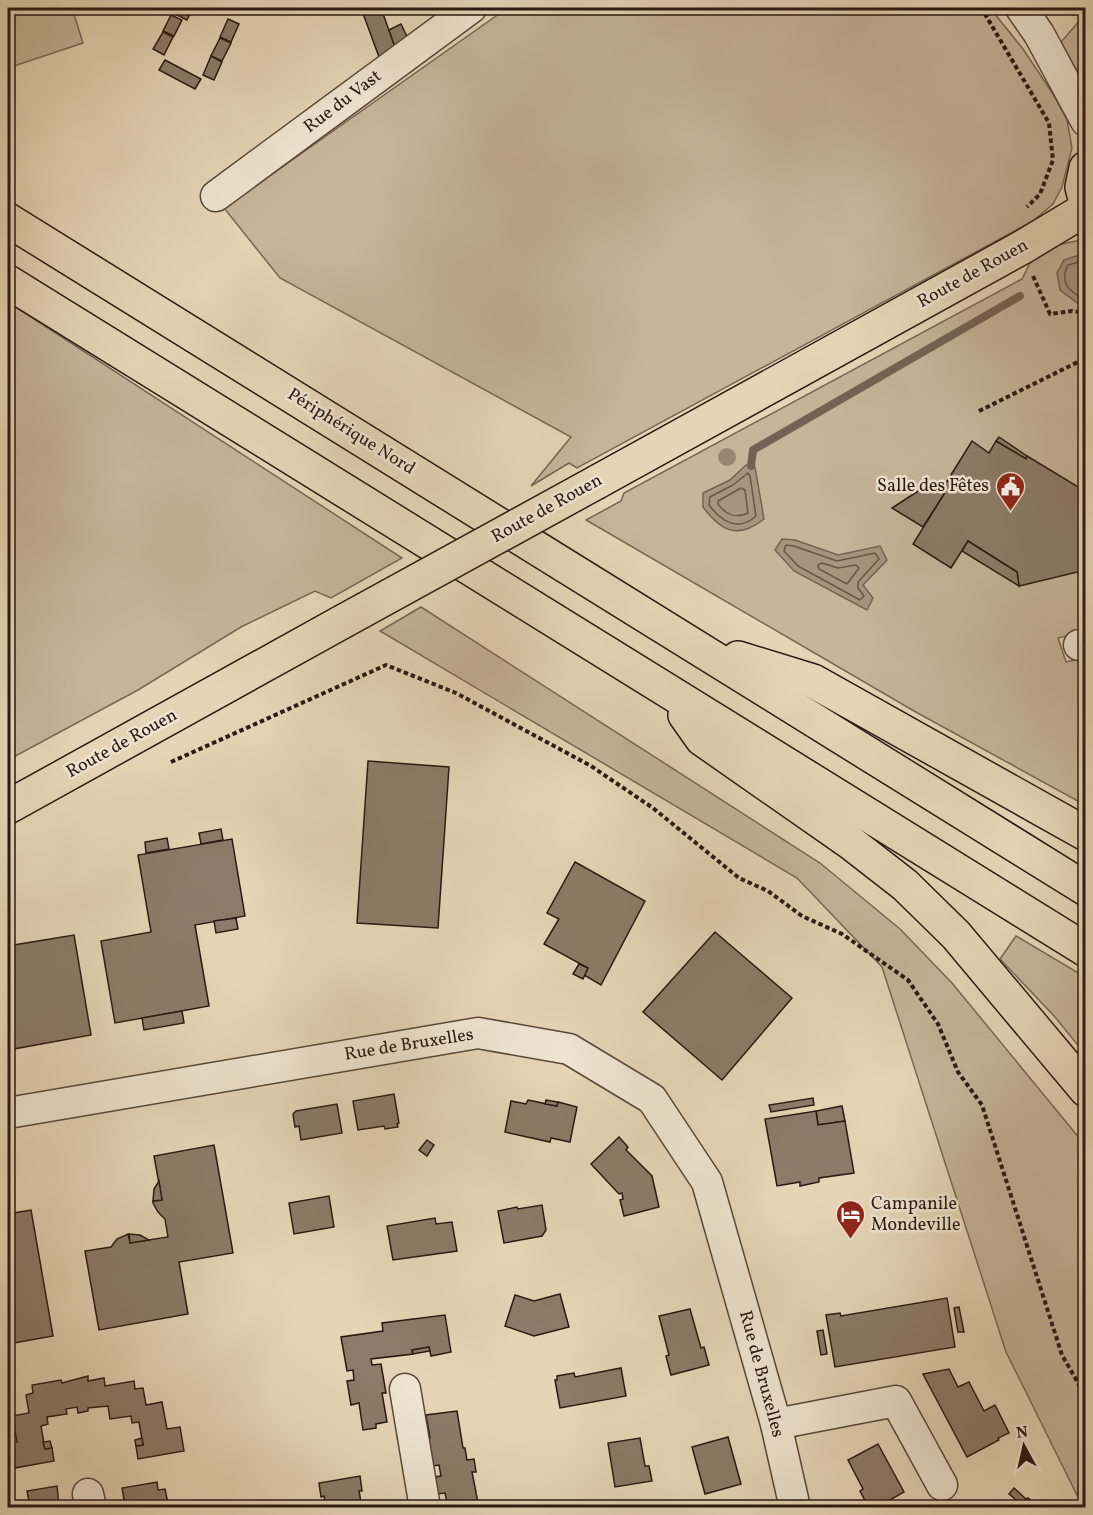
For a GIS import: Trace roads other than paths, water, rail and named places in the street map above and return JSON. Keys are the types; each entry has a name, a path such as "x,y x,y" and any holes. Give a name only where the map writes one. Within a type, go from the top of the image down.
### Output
{"main road":[{"path":"1086,168 1082,187 1086,202"},
{"name":"Route de Rouen","path":"8,807 1021,248 1086,209"},
{"name":"Périphérique Nord","path":"8,220 694,645"},
{"path":"8,282 1086,950"},
{"path":"694,645 813,681 1086,834"},
{"path":"694,645 1086,889"},
{"path":"668,692 702,738 881,865 941,920 977,959 1086,1090"},
{"path":"1030,853 1069,859 1086,869"}],"street":[{"name":"Rue du Vast","path":"216,196 471,8"},
{"path":"1021,8 1040,34 1086,121"},
{"name":"Rue de Bruxelles","path":"8,1113 478,1033 569,1049 651,1099 707,1182 776,1424 795,1508"},
{"path":"405,1389 425,1508"},
{"path":"776,1424 896,1401 942,1485"}],"water":[{"path":"1085,254 1085,305 1076,302 1060,290 1057,273 1064,260"},
{"path":"746,465 755,467 764,519 746,529 730,530 716,522 703,507 703,493 730,480"},
{"path":"782,539 795,540 838,555 880,546 887,560 863,585 873,598 867,610 794,571 775,550"}],"waterway":[{"path":"751,466 753,450 1020,296"}],"place":[{"name":"Salle des Fêtes","path":"1010,512"},
{"name":"Campanile Mondeville","path":"850,1240"}]}
